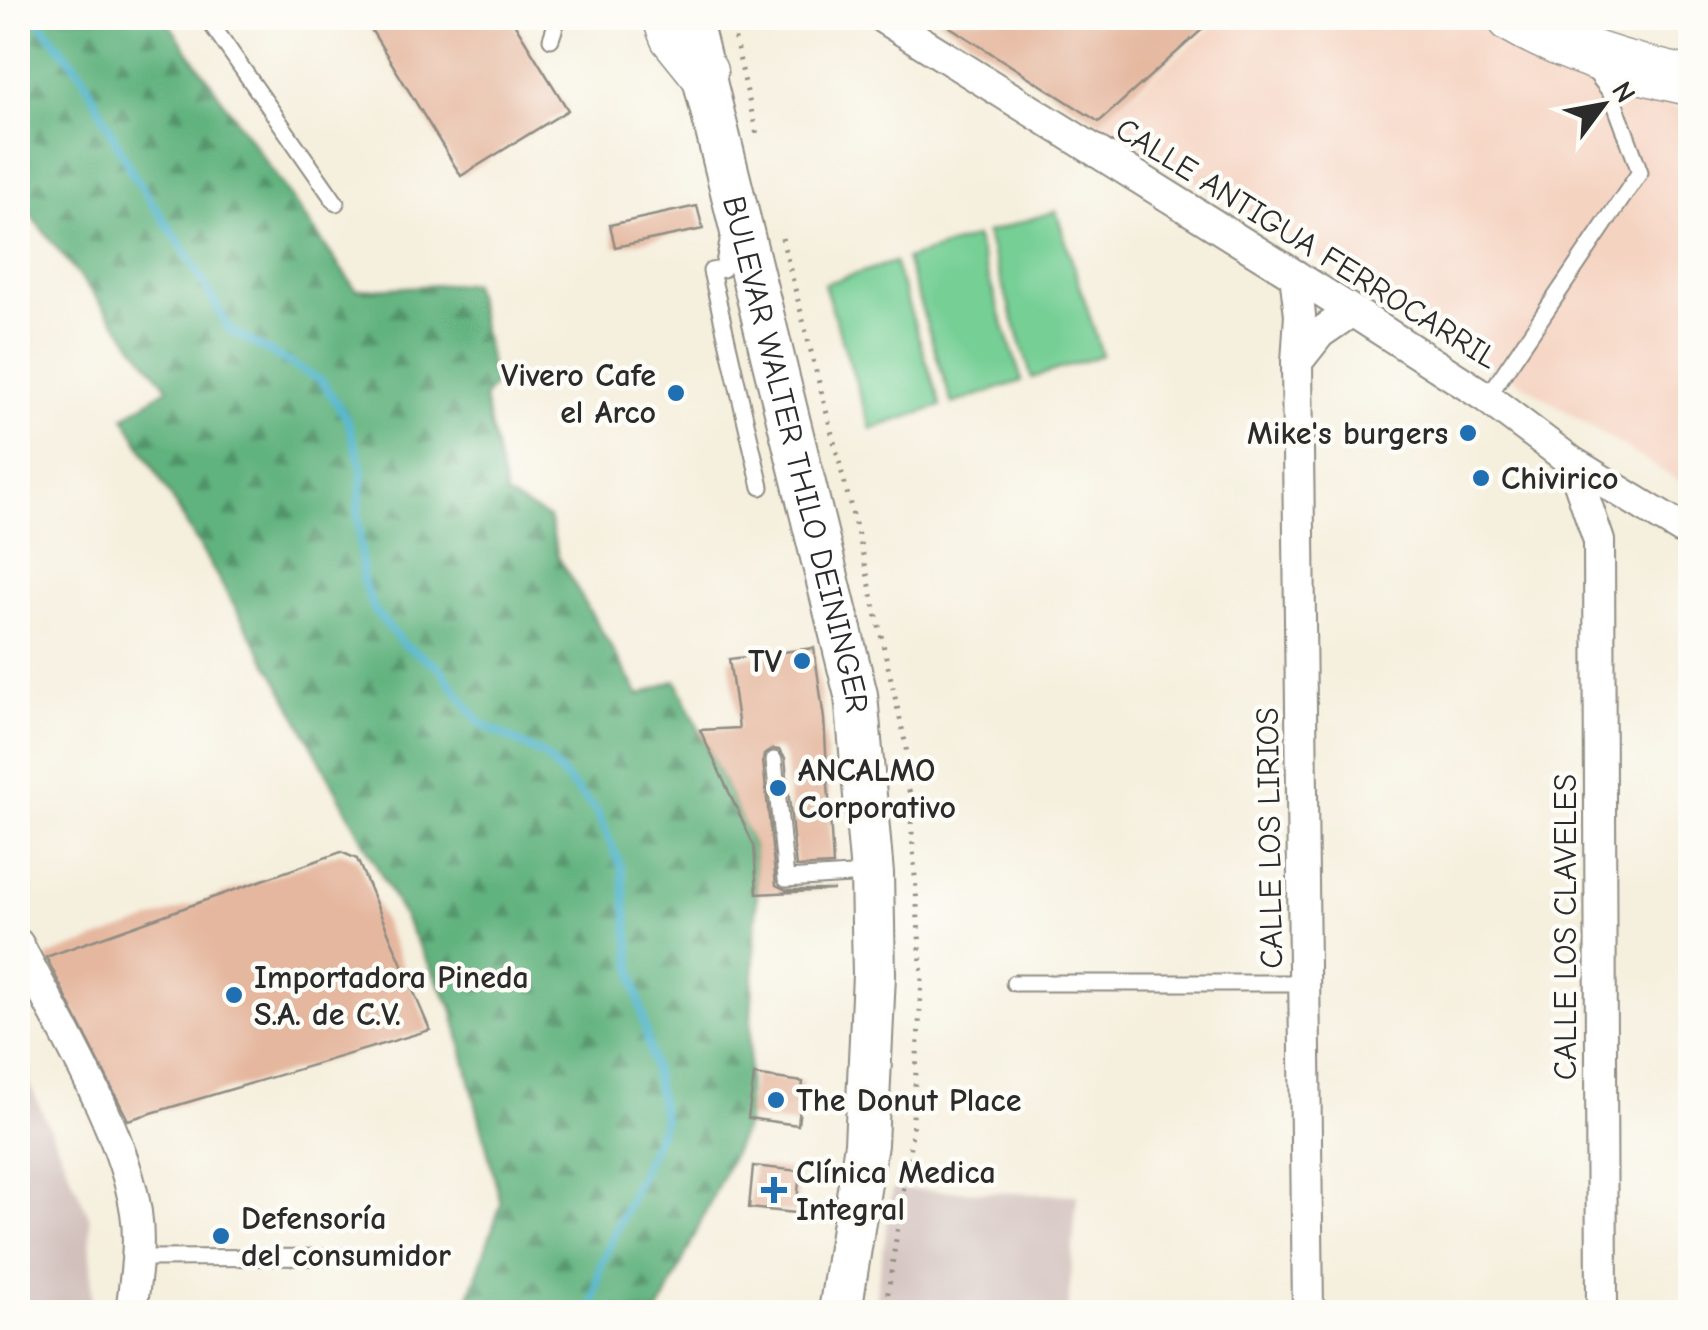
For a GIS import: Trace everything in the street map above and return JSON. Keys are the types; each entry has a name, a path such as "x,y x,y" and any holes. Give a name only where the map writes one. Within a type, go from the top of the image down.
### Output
{"main road":[{"path":"667,18 674,36 704,72"},
{"name":"BULEVAR WALTER THILO DEININGER","path":"688,18 856,696 872,874 874,975 866,1144 840,1312"},
{"path":"1512,18 1577,48 1645,72 1690,81"}],"street":[{"name":"CALLE ANTIGUA FERROCARRIL","path":"882,18 1352,311 1487,398 1572,462 1690,534"},
{"name":"CALLE LOS LIRIOS","path":"1295,275 1300,314 1297,362 1308,1312"},
{"path":"1297,362 1320,334 1352,311"},
{"name":"CALLE LOS CLAVELES","path":"1572,462 1598,541 1602,1312"},
{"path":"1598,541 1639,502"},
{"path":"18,944 112,1130 136,1212 138,1258 131,1312"}],"lane":[{"path":"207,18 336,203"},
{"path":"551,39 558,18"},
{"path":"1487,398 1640,172 1611,92 1577,48"},
{"path":"736,203 722,269 711,271 760,487"},
{"path":"774,760 786,878 872,874"},
{"path":"1014,984 1306,984"},
{"path":"138,1258 355,1257"}],"shaded area":[{"path":"1223,18 1474,18 1496,36 1594,85 1690,111 1690,488 1099,122"},
{"path":"18,1058 90,1218 92,1312 18,1312"},
{"path":"893,1189 1077,1195 1068,1312 873,1312"}],"green space":[{"path":"18,18 165,18 356,290 472,283 495,384 484,398 506,496 549,518 558,557 639,695 676,680 754,846 757,894 746,1125 659,1312 464,1312 501,1204 452,1008 278,681 124,417 168,388 18,199"},
{"path":"1056,211 1102,355 1032,378 986,233"},
{"path":"975,237 1022,381 952,404 906,259"},
{"path":"894,262 941,406 871,429 824,284"}],"building":[{"path":"364,18 511,18 568,110 461,176"},
{"path":"936,18 1215,18 1099,122"},
{"path":"697,206 703,229 615,247 610,225"},
{"name":"ANCALMO Corporativo","path":"814,648 824,719 833,865 796,867 785,758 779,750 772,749 763,761 776,885 786,890 834,890 757,894 754,846 700,730 739,728 729,659"},
{"name":"Importadora Pineda S.A. de C.V.","path":"341,852 357,859 430,1030 128,1120 46,957"},
{"name":"The Donut Place","path":"754,1075 803,1082 798,1125 748,1118"},
{"name":"Clínica Medica Integral","path":"753,1166 800,1171 796,1213 749,1208"}],"waterway":[{"path":"36,18 82,74 132,173 187,254 230,330 322,381 347,419 363,471 358,513 363,582 374,610 403,644 439,667 480,723 545,756 597,812 622,869 632,966 664,1120 600,1267 592,1312"}],"place":[{"name":"Vivero Cafe el Arco","path":"676,393"},
{"name":"Mike's burgers","path":"1468,433"},
{"name":"Chivirico","path":"1481,478"},
{"name":"TV","path":"802,661"},
{"name":"ANCALMO Corporativo","path":"778,788"},
{"name":"Importadora Pineda S.A. de C.V.","path":"234,995"},
{"name":"The Donut Place","path":"776,1100"},
{"name":"Clínica Medica Integral","path":"774,1190"},
{"name":"Defensoría del consumidor","path":"221,1236"}]}
